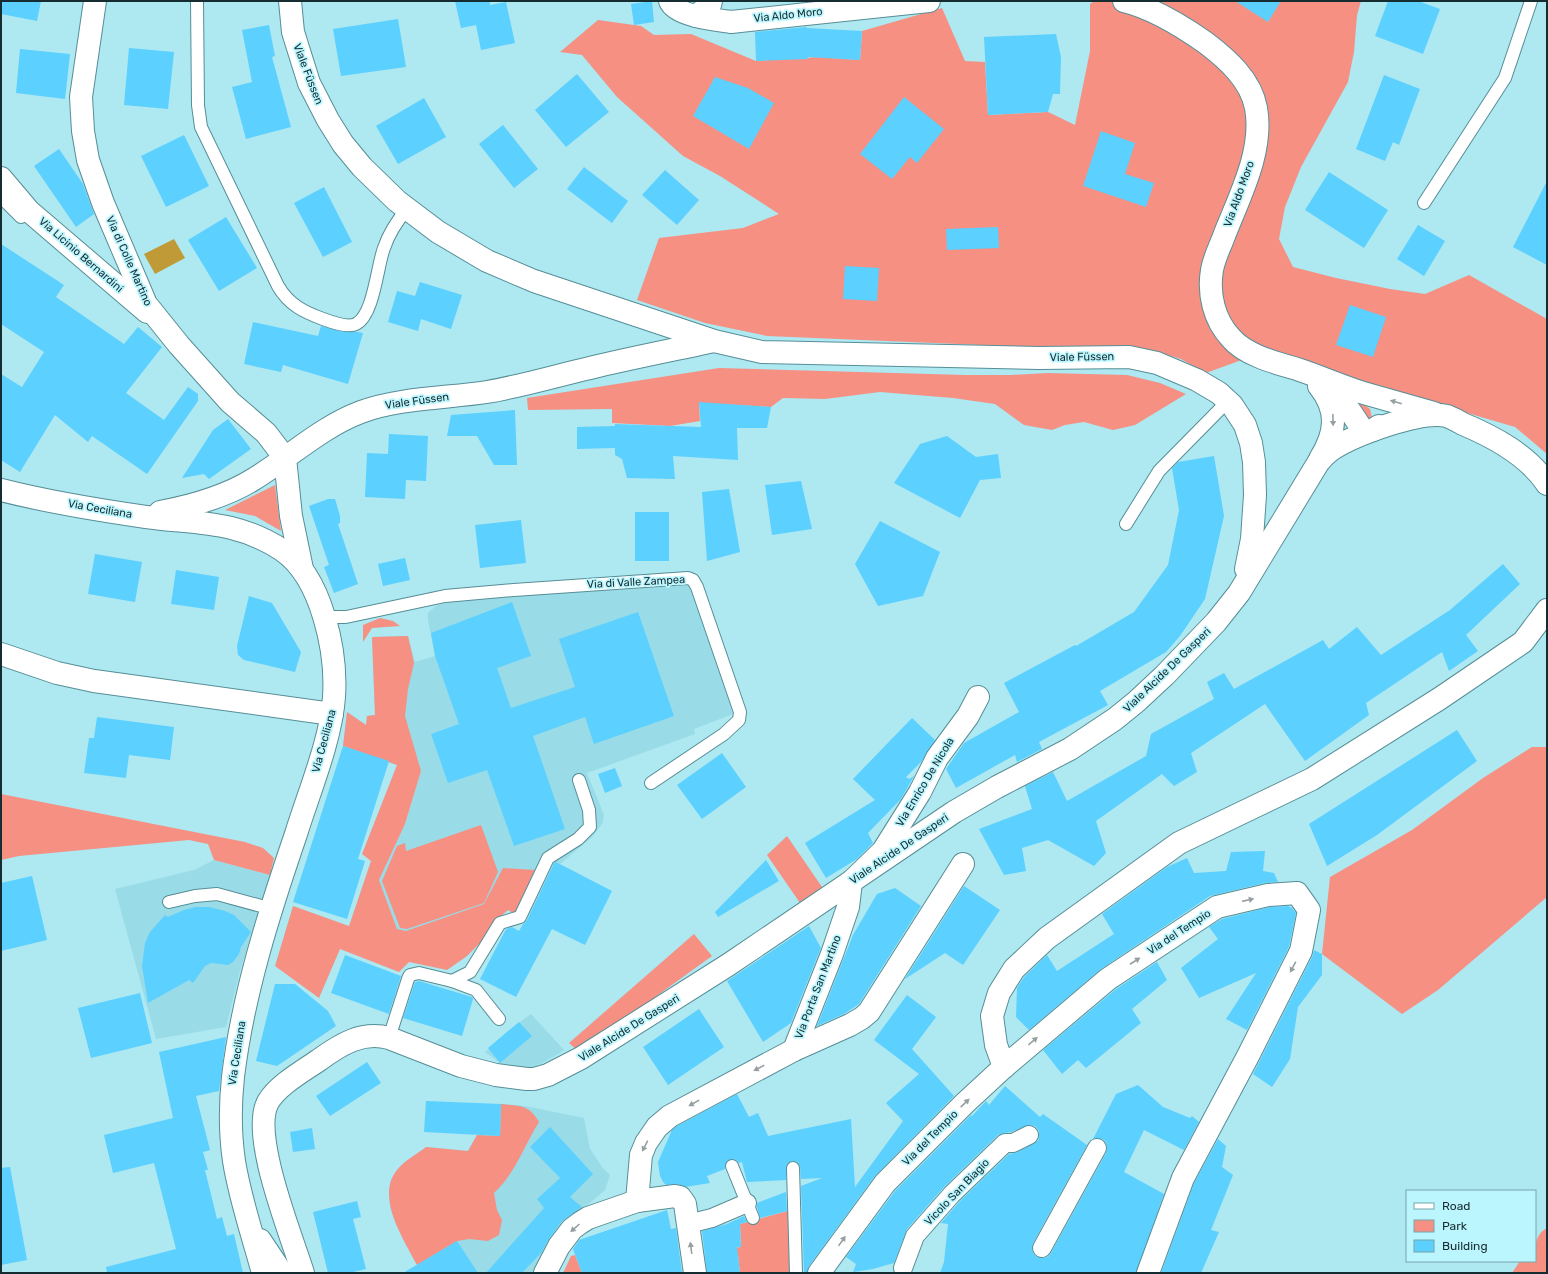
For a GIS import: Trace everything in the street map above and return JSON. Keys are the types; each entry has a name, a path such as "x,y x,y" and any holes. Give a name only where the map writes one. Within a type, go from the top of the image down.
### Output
{"street":[{"name":"Via di Colle Martino","path":"95,1 81,97 83,131 88,160 103,203 146,304 179,345 230,402 266,433 284,458 292,520 302,569"},
{"name":"Viale Füssen","path":"290,1 293,32 309,83 321,108 339,138 362,167 388,193 407,209 456,244 506,270 554,289 714,341 762,352 1039,358 1129,357 1157,363 1197,380 1228,401 1237,411 1244,424 1250,443 1255,472 1255,495 1251,546 1245,573 1232,603"},
{"name":"Via Aldo Moro","path":"670,1 671,4 677,8 696,16 731,22 929,1"},
{"path":"696,16 710,5 711,1"},
{"name":"Via Aldo Moro","path":"1124,1 1134,3 1154,12 1204,42 1220,54 1242,78 1256,107 1257,136 1248,176 1212,268 1212,299 1218,319 1223,328 1237,344 1248,351 1279,364 1360,392 1446,416"},
{"name":"Via Licinio Bernardini","path":"1,178 29,211 165,328"},
{"name":"Viale Füssen","path":"141,516 186,506 224,494 253,480 316,436 347,418 367,410 394,404 518,386 591,368 714,341"},
{"name":"Via Aldo Moro","path":"1310,374 1335,393 1346,404 1362,429 1366,432 1379,427 1379,411 1371,400 1360,392"},
{"path":"1310,374 1326,394 1332,407 1333,421 1333,430 1328,445 1311,474"},
{"name":"Viale Alcide De Gasperi","path":"303,1273 275,1188 266,1147 263,1124 266,1107 272,1096 292,1078 343,1044 351,1040 370,1036 389,1038 473,1070 527,1079 542,1077 556,1072 588,1054 734,961 964,806 1070,749 1116,719 1157,683 1216,622 1232,603 1322,458 1330,450 1350,440 1373,430 1414,418 1428,415 1446,416 1483,432 1508,447 1542,477 1547,484"},
{"name":"Via Ceciliana","path":"1,490 29,497 141,516 205,522 245,531 281,549 290,556 302,569 316,592 324,617 334,673 334,698 332,714 323,748 252,973 236,1056 232,1094 231,1130 234,1162 263,1273"},
{"path":"1004,1067 996,1045 992,1016 998,994 1014,968 1047,938 1179,843 1312,779 1439,699 1523,642 1547,610"},
{"path":"1,654 57,673 94,681 332,714"},
{"name":"Via Enrico De Nicola","path":"851,882 883,851 920,792 937,758 968,716 978,697"},
{"path":"794,1050 850,1025 869,1012 963,864"},
{"name":"Via Porta San Martino","path":"637,1201 641,1155 646,1143 657,1127 670,1116 794,1050 832,954 848,907 851,882"},
{"name":"Via del Tempio","path":"819,1273 885,1183 965,1103 1004,1067 1108,979 1217,907 1268,895 1297,893 1308,910 1301,951 1248,1056 1183,1178 1148,1273"},
{"name":"Vicolo San Biagio","path":"903,1268 915,1236 952,1194 1005,1143 1013,1143 1029,1136"},
{"path":"1042,1248 1097,1148"},
{"path":"545,1273 559,1246 572,1229 588,1218 637,1201 673,1196 680,1197 683,1200 688,1224 694,1273"},
{"path":"688,1224 750,1210"},
{"path":"285,1216 287,1273"},
{"path":"249,1224 282,1273"}],"lane":[{"path":"197,1 198,105 201,127 278,286 288,301 302,311 329,321 355,325 365,316 370,304 381,256 386,243 396,223 407,209"},
{"path":"1424,203 1504,78 1531,1"},
{"path":"1,196 22,218 48,227"},
{"path":"1126,524 1159,471 1228,401"},
{"name":"Via di Valle Zampea","path":"324,617 346,617 453,596 514,590 688,578 693,580 697,587 740,712 739,720 724,734 651,783"},
{"path":"1523,642 1547,622"},
{"path":"452,981 470,972 500,923 520,917 548,858 578,839 590,827 589,810 579,780"},
{"path":"170,902 191,896 217,894 272,910"},
{"path":"389,1038 410,975 419,974 452,981 476,990 499,1019"},
{"path":"732,1166 750,1210"},
{"path":"793,1168 796,1273"}],"shaded area":[{"path":"174,239 185,258 155,274 144,254"},
{"path":"691,585 733,714 694,729 695,734 587,773 604,815 602,824 592,837 560,864 543,855 515,914 508,910 495,921 467,956 447,970 401,940 379,880 405,824 421,771 397,765 343,746 347,712 366,725 367,716 375,715 372,637 408,636 415,662 435,656 428,613 436,606 449,602 501,597"},
{"path":"214,860 270,875 240,971 226,1027 156,1039 115,889 194,870"},
{"path":"531,1014 564,1050 540,1064 523,1068 508,1066 500,1063 485,1052 509,1030"},
{"path":"501,1104 525,1106 584,1118 590,1149 602,1167 610,1175 605,1190 584,1208 548,1246 532,1273 422,1273 396,1223 390,1207 389,1190 391,1180 397,1170 426,1147 468,1151 477,1135 500,1136"}],"green space":[{"path":"1094,1 1361,1 1357,15 1354,52 1348,82 1301,167 1285,207 1279,239 1293,267 1336,278 1390,289 1425,294 1469,275 1547,319 1547,454 1515,427 1331,373 1318,364 1269,350 1206,373 1181,359 1151,350 1130,347 1005,346 767,336 705,323 637,300 659,238 743,228 779,214 720,176 683,156 617,97 582,55 560,52 598,20 641,26 654,35 691,34 756,61 819,57 860,60 862,31 942,8 965,61 985,62 988,115 1048,112 1075,125 1090,51 1090,4"},
{"path":"719,368 965,375 1048,373 1127,375 1160,383 1186,394 1135,425 1113,430 1084,422 1065,425 1052,430 1024,425 995,404 953,398 880,392 825,399 783,398 771,407 699,403 700,421 670,426 612,423 612,409 528,410 527,398"},
{"path":"1352,396 1370,409 1373,422 1371,425"},
{"path":"275,485 281,531 255,516 225,510"},
{"path":"380,618 393,621 400,626 372,628 363,642 363,625"},
{"path":"408,636 414,663 408,689 405,716 421,771 405,824 379,880 397,929 406,931 484,904 503,868 535,870 515,914 508,910 495,921 489,934 467,956 447,970 409,962 399,972 340,949 319,998 275,966 293,906 349,926 371,861 362,854 397,765 343,746 347,712 366,725 367,716 375,715 372,637"},
{"path":"1532,747 1547,747 1547,897 1438,990 1402,1014 1322,954 1330,877 1412,830 1483,778"},
{"path":"1,794 245,842 263,848 274,858 270,875 214,860 208,844 189,840 19,856 1,860"},
{"path":"481,825 498,872 484,903 407,929 400,928 382,881 397,846 405,843 406,851"},
{"path":"787,836 822,887 800,903 767,855"},
{"path":"694,934 712,956 579,1052 569,1043"},
{"path":"501,1104 519,1106 528,1109 539,1122 514,1169 494,1193 497,1210 502,1220 499,1235 488,1241 469,1239 457,1241 417,1265 399,1231 394,1218 390,1205 389,1193 391,1181 400,1167 426,1147 468,1151 477,1135 500,1136"},
{"path":"791,1210 791,1273 740,1273 738,1255 727,1256 726,1249 741,1247 740,1224"},
{"path":"1547,1228 1547,1273 1512,1273 1519,1262 1536,1262 1536,1242 1537,1238"},
{"path":"575,1255 582,1273 563,1273 571,1256"}],"building":[{"path":"1,1 41,1 37,21 1,14"},
{"path":"455,1 490,1 490,5 506,2 515,43 481,50 476,25 461,28"},
{"path":"652,1 654,22 634,25 631,4"},
{"path":"1235,1 1281,1 1268,22"},
{"path":"1388,1 1418,1 1440,9 1423,54 1375,36"},
{"path":"398,19 406,67 341,76 333,29"},
{"path":"269,25 275,56 272,57 291,127 246,139 232,87 252,82 242,30"},
{"path":"806,27 862,31 860,60 808,57 808,59 756,61 755,32"},
{"path":"1056,34 1061,57 1060,94 1053,94 1048,112 988,115 984,37"},
{"path":"129,48 174,52 168,109 124,105"},
{"path":"20,49 70,54 65,99 16,93"},
{"path":"577,74 609,112 566,147 535,110"},
{"path":"1384,75 1420,89 1399,145 1393,142 1385,161 1356,149"},
{"path":"715,77 748,88 774,103 749,149 693,116"},
{"path":"904,97 944,129 917,163 910,157 892,179 860,154"},
{"path":"424,98 446,137 398,164 376,126"},
{"path":"503,125 538,169 514,188 479,144"},
{"path":"1101,131 1135,143 1125,174 1154,183 1146,207 1083,186"},
{"path":"184,135 209,186 166,207 141,156"},
{"path":"59,149 83,184 94,214 76,227 34,166"},
{"path":"584,167 628,201 612,223 567,189"},
{"path":"665,170 699,200 677,225 642,195"},
{"path":"1329,172 1388,210 1364,248 1305,210"},
{"path":"1547,181 1547,265 1513,247"},
{"path":"324,187 352,242 323,257 294,203"},
{"path":"226,217 257,268 219,291 188,240"},
{"path":"1418,225 1445,241 1424,276 1397,259"},
{"path":"998,227 999,248 947,250 946,229"},
{"path":"1,244 64,285 56,297 124,344 138,327 162,347 126,393 164,420 188,387 198,394 198,401 147,474 92,436 88,442 55,415 20,472 1,460 1,374 22,387 44,352 1,324"},
{"path":"845,266 879,268 877,301 843,299"},
{"path":"420,282 462,295 451,329 421,319 418,331 388,322 397,291 415,296"},
{"path":"1350,305 1386,317 1373,357 1336,345"},
{"path":"253,322 318,336 321,326 343,332 363,333 348,384 283,365 281,372 244,364"},
{"path":"699,402 771,407 767,428 737,428 738,460 673,456 675,479 627,478 622,459 615,455 615,448 577,449 577,427 615,426 615,424 701,427"},
{"path":"515,410 517,465 494,465 477,436 447,436 451,415"},
{"path":"228,419 251,449 209,479 204,474 182,478 213,430"},
{"path":"389,434 428,436 426,481 406,480 405,499 365,497 367,453 388,454"},
{"path":"947,436 976,457 998,454 1001,478 980,480 960,518 894,483 920,444"},
{"path":"1214,456 1224,516 1205,599 1180,636 1166,652 1100,691 1108,705 1039,742 1042,749 1017,762 1015,755 956,788 946,769 964,743 1019,712 1004,683 1075,645 1076,646 1134,612 1168,565 1179,510 1172,468 1178,462"},
{"path":"801,481 812,529 772,535 765,485"},
{"path":"729,489 740,552 707,561 702,492"},
{"path":"328,499 335,499 340,516 340,523 338,524 358,584 334,593 324,567 329,565 309,506"},
{"path":"635,512 669,512 669,561 635,561"},
{"path":"521,520 526,563 480,568 475,525"},
{"path":"880,521 940,552 923,596 878,606 855,564"},
{"path":"95,554 142,562 135,602 88,594"},
{"path":"405,558 410,580 383,586 378,564"},
{"path":"1503,564 1520,584 1466,635 1478,651 1449,671 1442,652 1366,703 1369,715 1305,761 1265,704 1191,753 1197,772 1174,786 1162,774 1096,821 1106,853 1094,866 1048,840 1022,848 1026,871 1004,875 979,829 1032,809 1025,786 1053,772 1067,801 1146,756 1151,734 1214,699 1207,682 1224,673 1234,689 1323,640 1329,649 1357,627 1381,655 1450,610"},
{"path":"176,570 219,577 214,610 171,604"},
{"path":"249,596 272,603 301,652 295,672 244,660 238,655 237,646"},
{"path":"512,602 531,656 497,668 511,708 575,687 559,639 638,612 674,716 594,744 585,717 533,736 565,829 514,846 487,770 448,783 431,734 459,724 435,656 431,633"},
{"path":"97,717 174,727 170,760 129,755 126,778 84,773 89,738 94,738"},
{"path":"912,718 935,740 922,761 906,777 909,779 914,776 901,799 868,833 873,843 857,859 826,878 805,843 875,800 853,779"},
{"path":"1457,730 1477,761 1377,835 1327,866 1309,824"},
{"path":"343,746 389,761 358,859 365,861 347,919 293,902"},
{"path":"722,753 746,787 702,819 677,785"},
{"path":"615,768 622,786 605,793 598,774"},
{"path":"1265,851 1263,871 1274,873 1278,882 1265,883 1210,896 1101,969 1029,1030 1016,1017 1017,988 1024,977 1047,955 1057,971 1114,934 1102,914 1167,867 1187,858 1194,873 1226,871 1231,852"},
{"path":"766,860 779,881 718,917 715,912"},
{"path":"556,862 612,891 585,945 552,929 516,997 480,979 506,929 512,927 519,931 527,920 554,863"},
{"path":"32,876 47,940 1,951 1,883"},
{"path":"964,886 1000,910 963,965 945,953 905,979"},
{"path":"895,888 921,906 859,1004 844,1014 817,1026 853,935 877,894"},
{"path":"1288,906 1296,913 1289,947 1247,1030 1226,1019 1256,973 1199,998 1181,968 1218,939 1209,927 1222,919 1270,907"},
{"path":"196,907 209,907 234,915 251,932 233,962 228,965 211,963 205,966 193,983 189,980 148,1003 142,966 145,943 150,932 165,915 168,917 184,910"},
{"path":"809,926 821,948 791,1023 763,1042 727,981"},
{"path":"1314,950 1322,954 1322,975 1298,1007 1290,1059 1272,1087 1253,1074 1312,957"},
{"path":"345,955 401,976 389,1014 331,993"},
{"path":"1157,962 1167,980 1132,1009 1141,1023 1086,1068 1078,1060 1062,1074 1043,1050 1116,989"},
{"path":"419,981 472,997 473,999 462,1036 403,1018 415,982"},
{"path":"275,984 295,984 328,1011 336,1026 277,1066 256,1061"},
{"path":"140,993 152,1043 91,1058 78,1008"},
{"path":"907,995 936,1017 912,1049 954,1096 875,1176 809,1266 807,1273 804,1273 801,1186 822,1178 801,1179 800,1167 797,1162 792,1161 787,1164 786,1180 747,1182 742,1162 739,1163 733,1159 726,1162 725,1169 707,1176 710,1183 685,1187 677,1184 666,1185 663,1182 660,1176 658,1162 672,1130 737,1094 749,1117 758,1113 768,1136 851,1119 855,1187 903,1121 886,1103 919,1074 874,1040"},
{"path":"699,1009 724,1047 668,1085 643,1047"},
{"path":"519,1022 532,1036 500,1063 488,1048"},
{"path":"226,1037 219,1091 196,1096 210,1150 203,1152 208,1170 205,1170 217,1219 222,1217 227,1236 234,1234 243,1273 107,1273 106,1267 176,1249 154,1163 113,1173 104,1135 173,1118 159,1052"},
{"path":"367,1062 381,1083 330,1116 316,1096"},
{"path":"1138,1085 1163,1107 1190,1118 1192,1116 1199,1122 1184,1150 1144,1130 1124,1172 1164,1194 1136,1273 940,1273 944,1262 948,1224 941,1223 960,1201 1009,1154 1018,1152 1038,1141 1039,1131 1035,1126 1029,1125 998,1135 945,1186 907,1229 894,1263 873,1269 853,1272 856,1264 846,1257 895,1191 986,1101 989,1105 1005,1086 1040,1117 1043,1114 1087,1145 1033,1243 1033,1253 1037,1257 1048,1257 1106,1153 1106,1142 1102,1139 1093,1139 1116,1094"},
{"path":"426,1101 501,1104 500,1136 424,1132"},
{"path":"550,1127 593,1174 570,1197 582,1207 562,1221 541,1253 522,1273 486,1273 544,1208 537,1199 560,1178 530,1147"},
{"path":"312,1128 315,1149 293,1152 290,1132"},
{"path":"1218,1139 1226,1146 1222,1167 1233,1175 1211,1230 1219,1232 1201,1273 1161,1273 1194,1183"},
{"path":"10,1167 27,1260 1,1265 1,1168"},
{"path":"786,1192 787,1211 760,1218 757,1203"},
{"path":"357,1201 361,1217 353,1219 366,1269 349,1273 328,1273 313,1212"},
{"path":"667,1210 671,1229 676,1228 682,1273 582,1273 573,1249 579,1240"},
{"path":"744,1216 747,1222 740,1224 741,1247 737,1247 740,1273 707,1273 702,1231 727,1224"},
{"path":"457,1241 478,1273 403,1273"}]}
